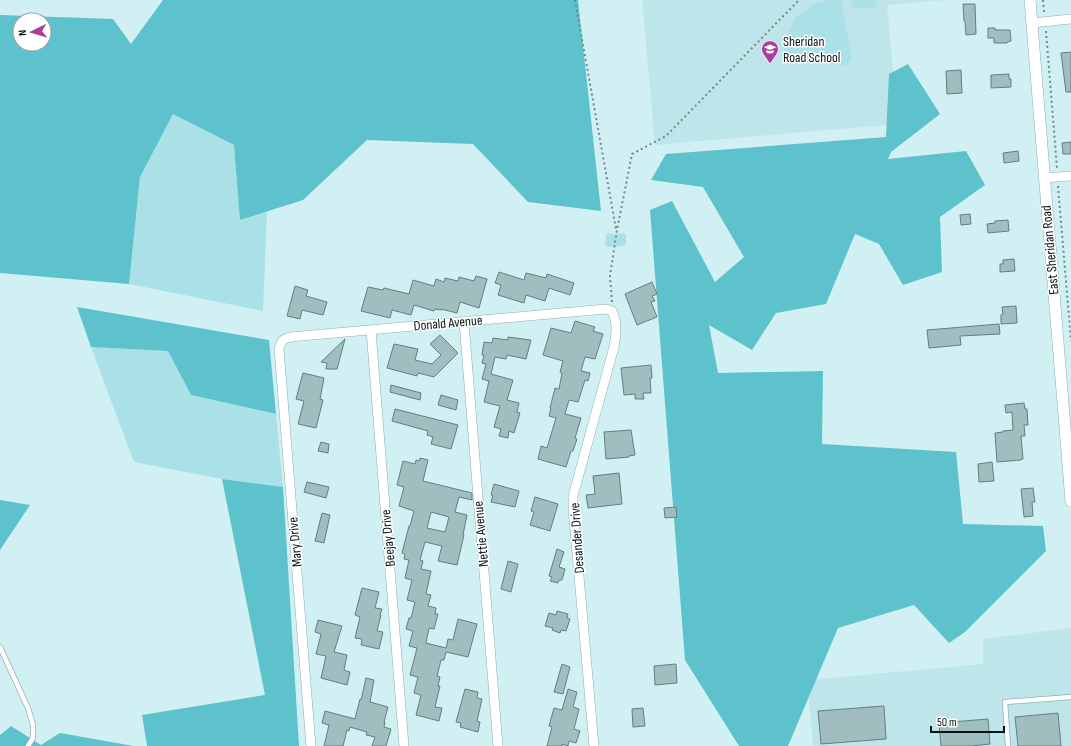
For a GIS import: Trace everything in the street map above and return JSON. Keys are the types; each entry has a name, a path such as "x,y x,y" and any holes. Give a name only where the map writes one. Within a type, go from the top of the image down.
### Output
{"street":[{"name":"East Sheridan Road","path":"1030,0 1044,178 1068,432 1071,501"},
{"path":"1032,23 1071,19"},
{"path":"1044,178 1071,176"},
{"name":"Donald Avenue","path":"284,339 290,337 606,309 612,311"},
{"name":"Desander Drive","path":"594,746 573,496 614,348 616,318 612,311"},
{"name":"Nettie Avenue","path":"464,322 498,746"},
{"name":"Beejay Drive","path":"371,330 404,746"},
{"name":"Mary Drive","path":"284,339 280,343 280,349 311,746"}],"lane":[{"path":"0,647 28,708 33,724 33,738 28,746"},
{"path":"1008,746 1005,702 1071,697"}],"path":[{"path":"575,0 617,230"},
{"path":"612,311 610,276 617,230 632,154 666,136 799,0"},
{"path":"1043,0 1057,170"},
{"path":"1058,185 1071,340"}],"shaded area":[{"path":"163,0 578,0 601,211 528,202 473,144 367,140 303,200 240,220 234,145 173,114 140,177 129,284 0,273 0,15 12,15 12,52 52,52 52,17 113,19 131,44"},
{"name":"Sheridan Road School","path":"642,0 946,0 887,5 898,124 655,145"},
{"path":"830,0 841,0 852,59 847,65 784,61 785,39 796,17 814,4"},
{"path":"852,0 875,0 876,7 853,9"},
{"path":"908,64 940,114 891,152 888,159 966,151 985,185 940,217 942,272 903,285 879,244 855,234 826,304 776,313 752,350 709,325 718,373 823,371 822,444 956,452 963,524 1043,526 1046,551 965,632 949,643 914,605 838,628 788,746 739,746 685,660 650,210 672,201 715,282 744,257 703,187 651,180 666,154 886,137 889,74"},
{"path":"173,114 234,145 240,220 267,211 263,311 129,284 140,177"},
{"path":"608,233 624,233 626,235 626,244 623,246 607,247 605,244 606,235"},
{"path":"77,307 269,340 276,414 191,395 168,351 91,347"},
{"path":"91,347 168,351 191,395 276,414 283,487 222,479 134,462"},
{"path":"222,479 283,487 299,746 147,746 142,715 265,695"},
{"path":"0,500 30,505 0,550"},
{"path":"1071,628 1071,746 813,746 807,680 983,664 983,639"},
{"path":"11,726 41,745 60,733 134,746 0,746 0,735"}],"building":[{"path":"963,4 975,4 976,34 966,35"},
{"path":"988,28 995,28 995,30 1010,30 1011,41 1007,43 994,43 994,38 988,38"},
{"path":"1071,52 1071,92 1066,92 1061,53"},
{"path":"961,70 962,93 947,94 946,71"},
{"path":"1009,74 1009,79 1011,79 1011,87 991,88 991,75"},
{"path":"1071,142 1071,154 1063,154 1062,143"},
{"path":"1018,151 1019,161 1004,163 1003,153"},
{"path":"970,214 971,224 961,225 960,215"},
{"path":"1008,220 1009,231 988,233 987,224 995,223 995,221"},
{"path":"1014,259 1015,271 1000,272 1000,264 1003,264 1003,260"},
{"path":"499,272 524,280 526,273 546,278 547,274 574,283 570,295 549,288 545,301 526,295 524,303 498,295 501,285 495,283"},
{"path":"476,276 487,279 479,308 460,302 457,313 441,309 435,309 434,311 414,305 411,315 392,310 390,318 361,311 368,287 383,290 384,288 409,294 413,280 434,286 436,279 444,282 445,278 458,281 459,277 474,281"},
{"path":"652,282 657,294 652,296 655,301 651,302 657,317 637,325 625,294"},
{"path":"295,286 308,290 306,296 327,302 323,315 302,310 300,319 287,316"},
{"path":"1016,306 1017,323 1001,324 1001,315 1003,314 1002,307"},
{"path":"575,321 595,327 593,331 603,334 595,359 585,357 581,371 590,373 588,381 585,380 578,402 569,400 565,414 581,418 575,438 577,439 566,467 538,459 541,446 547,448 556,418 549,416 555,388 559,389 562,373 560,372 563,361 543,355 551,328 571,333"},
{"path":"999,324 1000,334 960,336 961,345 929,348 927,330"},
{"path":"440,335 458,353 434,377 418,373 417,376 387,368 394,344 418,349 415,360 432,364 441,355 430,344"},
{"path":"508,337 531,340 526,359 507,355 506,359 495,357 491,374 513,380 507,400 519,403 517,412 520,413 514,433 509,431 508,438 499,436 501,429 494,427 500,406 484,402 489,381 482,379 486,364 482,363 484,355 482,355 484,342 492,343 493,338 508,340"},
{"path":"345,339 337,369 326,369 327,363 321,362"},
{"path":"651,365 651,393 643,393 644,399 635,399 635,394 624,395 621,368"},
{"path":"303,373 324,378 320,399 323,400 316,428 298,424 304,401 296,399"},
{"path":"391,385 421,393 420,400 390,392"},
{"path":"441,395 458,400 456,410 438,405"},
{"path":"1024,403 1025,409 1027,409 1028,425 1024,425 1025,436 1021,436 1023,459 997,462 995,433 1013,430 1012,412 1006,413 1005,405"},
{"path":"395,409 458,425 451,449 431,444 433,437 427,435 428,431 392,421"},
{"path":"631,430 635,455 606,459 604,432"},
{"path":"321,442 329,444 328,453 318,451"},
{"path":"420,458 428,460 423,481 472,493 472,500 459,497 455,512 467,515 457,565 438,561 442,546 425,542 420,560 423,561 421,569 431,571 426,594 431,595 428,606 436,608 435,614 438,614 434,629 429,628 426,643 446,648 448,639 453,640 458,619 477,624 468,657 446,652 444,660 441,660 437,676 440,677 438,686 440,686 435,707 442,708 439,721 416,715 421,695 414,693 418,677 410,675 417,648 409,646 413,631 406,629 409,618 411,618 415,602 407,600 412,580 405,578 409,560 404,559 405,554 402,553 414,511 399,506 404,487 397,485 403,461 415,464 416,460 419,461","holes":["431,512 449,517 445,532 427,528"]},
{"path":"992,462 994,481 979,482 978,464"},
{"path":"619,473 622,504 588,508 586,495 595,494 593,476"},
{"path":"307,482 329,487 326,498 304,492"},
{"path":"494,484 519,491 515,507 491,502"},
{"path":"1033,488 1035,502 1032,502 1033,516 1024,517 1021,489"},
{"path":"535,497 558,504 550,531 530,525 534,512 531,511"},
{"path":"676,507 677,517 665,518 664,508"},
{"path":"322,513 330,515 324,543 315,541"},
{"path":"557,549 564,552 559,567 565,569 562,580 559,580 558,583 550,581 552,577 549,576"},
{"path":"508,561 518,564 511,592 501,589"},
{"path":"362,588 379,592 375,608 382,609 377,631 383,632 379,649 361,645 362,639 355,638 360,617 355,615"},
{"path":"557,611 568,614 567,618 570,619 566,631 561,630 560,633 552,630 553,628 545,626 549,613 556,615"},
{"path":"318,620 342,626 334,652 347,655 344,670 350,672 347,685 321,678 326,656 316,654 321,634 315,632"},
{"path":"562,664 570,667 563,694 554,692"},
{"path":"676,664 677,683 655,685 654,666"},
{"path":"366,678 374,680 370,702 388,707 384,727 391,729 386,746 372,746 375,737 366,735 367,732 350,727 349,731 347,730 343,746 324,746 329,725 322,723 325,711 355,719"},
{"path":"465,689 478,692 477,698 482,699 477,721 480,722 478,732 460,727 461,723 456,722"},
{"path":"568,689 577,692 573,707 579,709 574,729 580,731 576,743 569,741 568,746 562,744 562,746 547,746 552,727 549,726 554,708 562,710"},
{"path":"884,706 886,739 821,744 818,711"},
{"path":"643,708 645,726 633,727 632,709"},
{"path":"1058,713 1061,746 1018,746 1015,717"},
{"path":"988,719 990,744 971,746 941,746 939,723"}],"place":[{"name":"Sheridan Road School","path":"770,64"}]}
